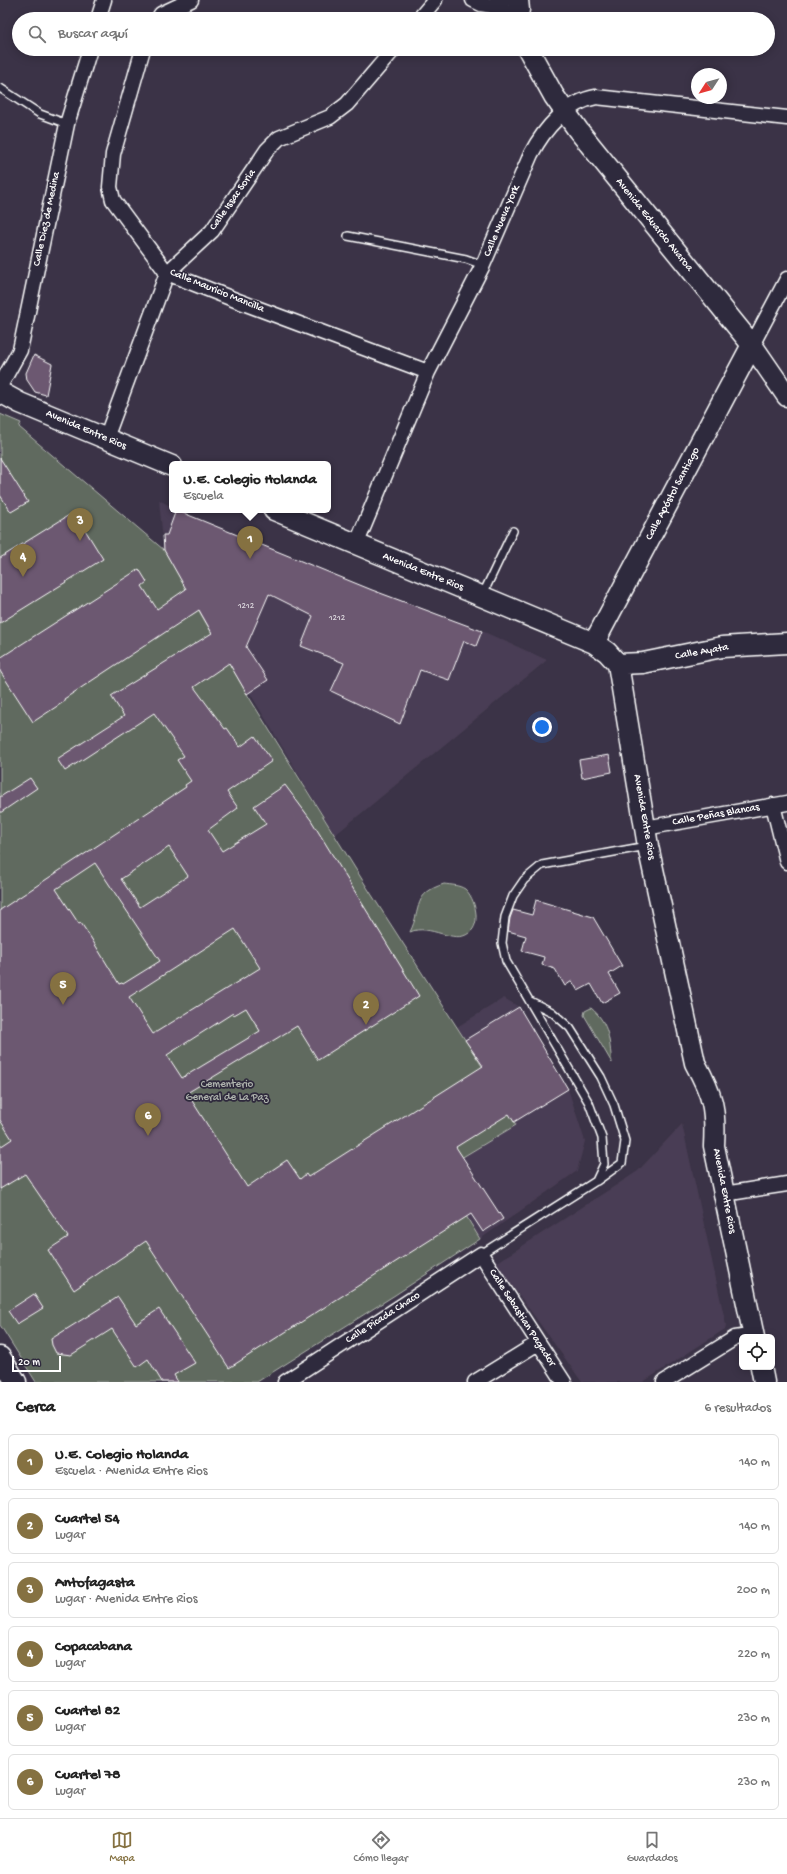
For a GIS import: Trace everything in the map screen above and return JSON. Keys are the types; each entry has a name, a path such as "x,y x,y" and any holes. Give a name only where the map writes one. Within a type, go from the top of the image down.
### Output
{"main road":[{"name":"Avenida Eduardo Avaroa","path":"532,56 565,112 752,345 787,396"},
{"name":"Calle Apóstol Santiago","path":"594,643 752,345"},
{"name":"Avenida Entre Rios","path":"0,392 20,403 169,465"},
{"name":"Avenida Entre Rios","path":"281,513 594,643 607,652 618,664 647,837 695,1063 710,1090 716,1118 714,1146 724,1194 747,1334"},
{"name":"Calle Ayata","path":"618,664 643,663 722,647 787,644"},
{"path":"0,1357 16,1382"},
{"path":"762,1370 764,1382"}],"street":[{"path":"100,12 104,0"},
{"path":"165,12 191,0"},
{"path":"425,12 435,0"},
{"path":"473,0 485,5 511,6"},
{"name":"Calle Diez de Medina","path":"0,386 20,350 67,124 88,56"},
{"name":"Calle Mauricio Mancilla","path":"141,56 113,154 110,187 113,200 167,273 238,302 428,372"},
{"name":"Calle Issac Soria","path":"106,438 167,273 212,232 267,150 280,138 330,117 347,104 388,56"},
{"name":"Calle Nueva York","path":"356,545 428,372 483,265 539,138 565,112 582,101 604,97 787,118"},
{"path":"752,345 787,279"},
{"path":"780,804 787,862"},
{"name":"Calle Peñas Blancas","path":"647,837 780,804"},
{"path":"724,1194 787,1184"},
{"name":"Calle Sebastian Pagador","path":"481,1254 564,1382"},
{"name":"Calle Picada Chaco","path":"285,1382 481,1254"},
{"path":"664,1382 735,1338 739,1338"},
{"path":"475,1382 538,1343"}],"lane":[{"path":"0,88 40,114 67,124"},
{"path":"348,236 466,259 483,265"},
{"path":"482,596 514,531"},
{"path":"596,1181 604,1164 602,1138 589,1103 530,1001 514,978 506,961 502,944 505,917 513,896 524,880 542,865 647,837"},
{"path":"481,1254 622,1163 625,1141 614,1105 601,1077 570,1028 552,1012 530,1001"}],"shaded area":[{"path":"159,500 169,505 169,513 185,513 329,573 482,631 547,660 335,835 164,550"},
{"path":"504,998 519,1007 568,1089 585,1141 577,1171 480,1239 440,1174 489,1077 457,1027"},
{"path":"682,1124 726,1325 725,1329 643,1382 582,1382 496,1263 638,1171"}],"green space":[{"name":"Cementerio General de La Paz","path":"0,414 21,423 19,427 164,550 247,694 368,889 489,1077 516,1125 441,1170 440,1173 480,1239 395,1295 257,1382 36,1382 0,1325"},
{"path":"444,884 455,885 465,889 469,893 476,911 473,929 463,936 456,937 426,930 410,932 422,897 427,892"},
{"path":"591,1008 602,1020 608,1033 612,1063 584,1015 585,1011"}],"building":[{"path":"34,355 52,364 46,395 35,392 27,380 26,373"},
{"path":"0,458 28,502 11,512 0,495"},
{"path":"74,512 103,559 0,623 0,558"},
{"path":"175,513 183,513 372,590 482,631 476,646 464,641 449,680 420,670 400,724 331,691 344,663 301,646 313,616 269,594 246,647 268,680 247,694 229,663 194,687 225,729 227,728 240,747 255,736 272,761 227,792 238,808 208,830 222,851 266,824 254,806 285,785 311,820 419,996 318,1060 297,1026 187,1093 247,1187 287,1160 300,1179 306,1174 308,1177 483,1066 465,1040 519,1007 568,1089 514,1122 509,1114 456,1147 503,1219 483,1232 471,1214 229,1368 146,1241 74,1290 48,1250 68,1237 25,1174 0,1189 0,1147 12,1139 0,1120 0,910 186,787 185,785 191,781 177,760 184,756 154,713 65,771 57,759 124,716 111,696 212,633 199,610 64,699 65,701 33,722 0,671 0,658 139,569 147,582 142,586 157,609 186,589 164,550 163,535 167,535","holes":["169,847 188,876 140,907 121,879","95,863 160,961 123,984 119,984 91,938 81,923 79,924 56,889","235,929 260,968 153,1034 129,997","246,1008 260,1031 182,1078 167,1055 233,1013 234,1015"]},
{"path":"609,755 612,772 582,778 579,760"},
{"path":"30,778 37,788 0,813 0,797"},
{"path":"536,900 593,917 622,966 609,974 620,993 602,1003 591,984 578,991 572,981 565,986 555,969 542,965 544,957 522,951 526,936 508,931 510,918 513,910 532,915"},
{"path":"34,1294 43,1308 17,1324 8,1311"},
{"path":"118,1297 136,1324 159,1309 195,1363 174,1375 178,1382 162,1382 148,1359 137,1367 112,1329 71,1355 56,1353 51,1339"}],"place":[{"name":"Antofagasta","path":"80,541"},
{"name":"U.E. Colegio Holanda","path":"250,559"},
{"name":"Copacabana","path":"23,577"},
{"name":"Cuartel 82","path":"63,1005"},
{"name":"Cuartel 54","path":"366,1025"},
{"name":"Cuartel 78","path":"148,1136"}]}
